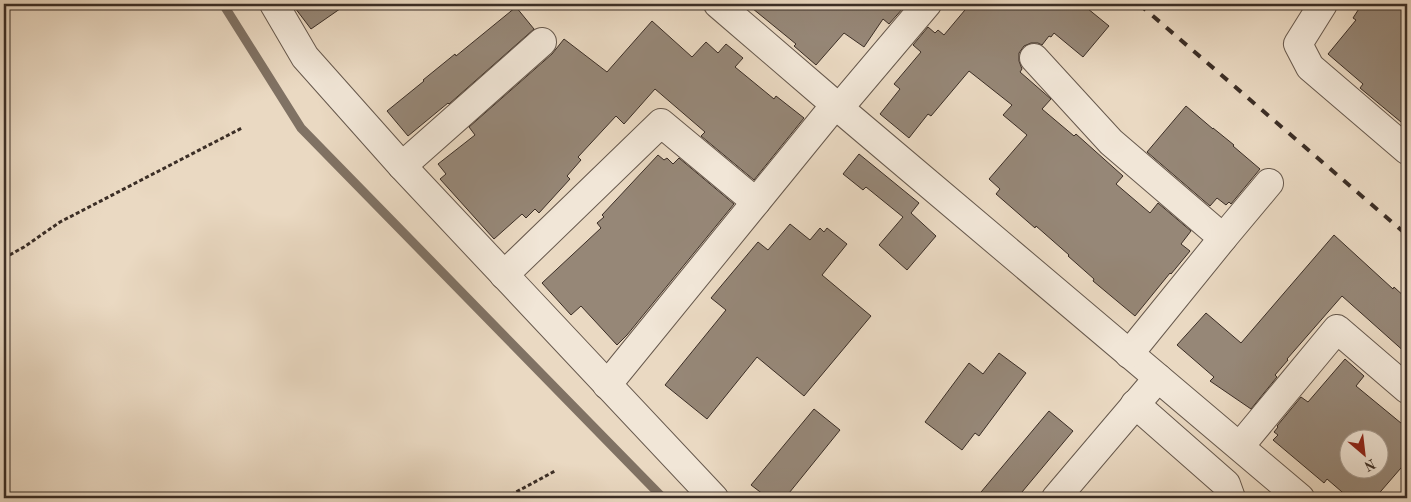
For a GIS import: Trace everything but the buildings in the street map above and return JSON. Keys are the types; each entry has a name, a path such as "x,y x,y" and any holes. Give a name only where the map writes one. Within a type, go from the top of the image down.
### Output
{"street":[{"path":"274,4 305,57 402,166 714,498"},
{"path":"607,385 756,202 927,4"},
{"path":"1323,4 1298,44 1310,67 1407,150"},
{"path":"723,5 837,106 1300,498"},
{"path":"402,166 542,42"},
{"path":"1034,58 1111,142 1223,238"},
{"path":"504,275 660,123 756,202"},
{"path":"1129,354 1269,183"},
{"path":"1240,446 1337,329 1407,389"},
{"path":"1056,498 1158,378"},
{"path":"1135,404 1226,484 1231,498"}],"path":[{"path":"4,258 24,247 60,222 242,128"},
{"path":"504,498 555,471"}],"waterway":[{"path":"223,4 301,128 663,498"}],"railway":[{"path":"1139,4 1407,235"}]}
